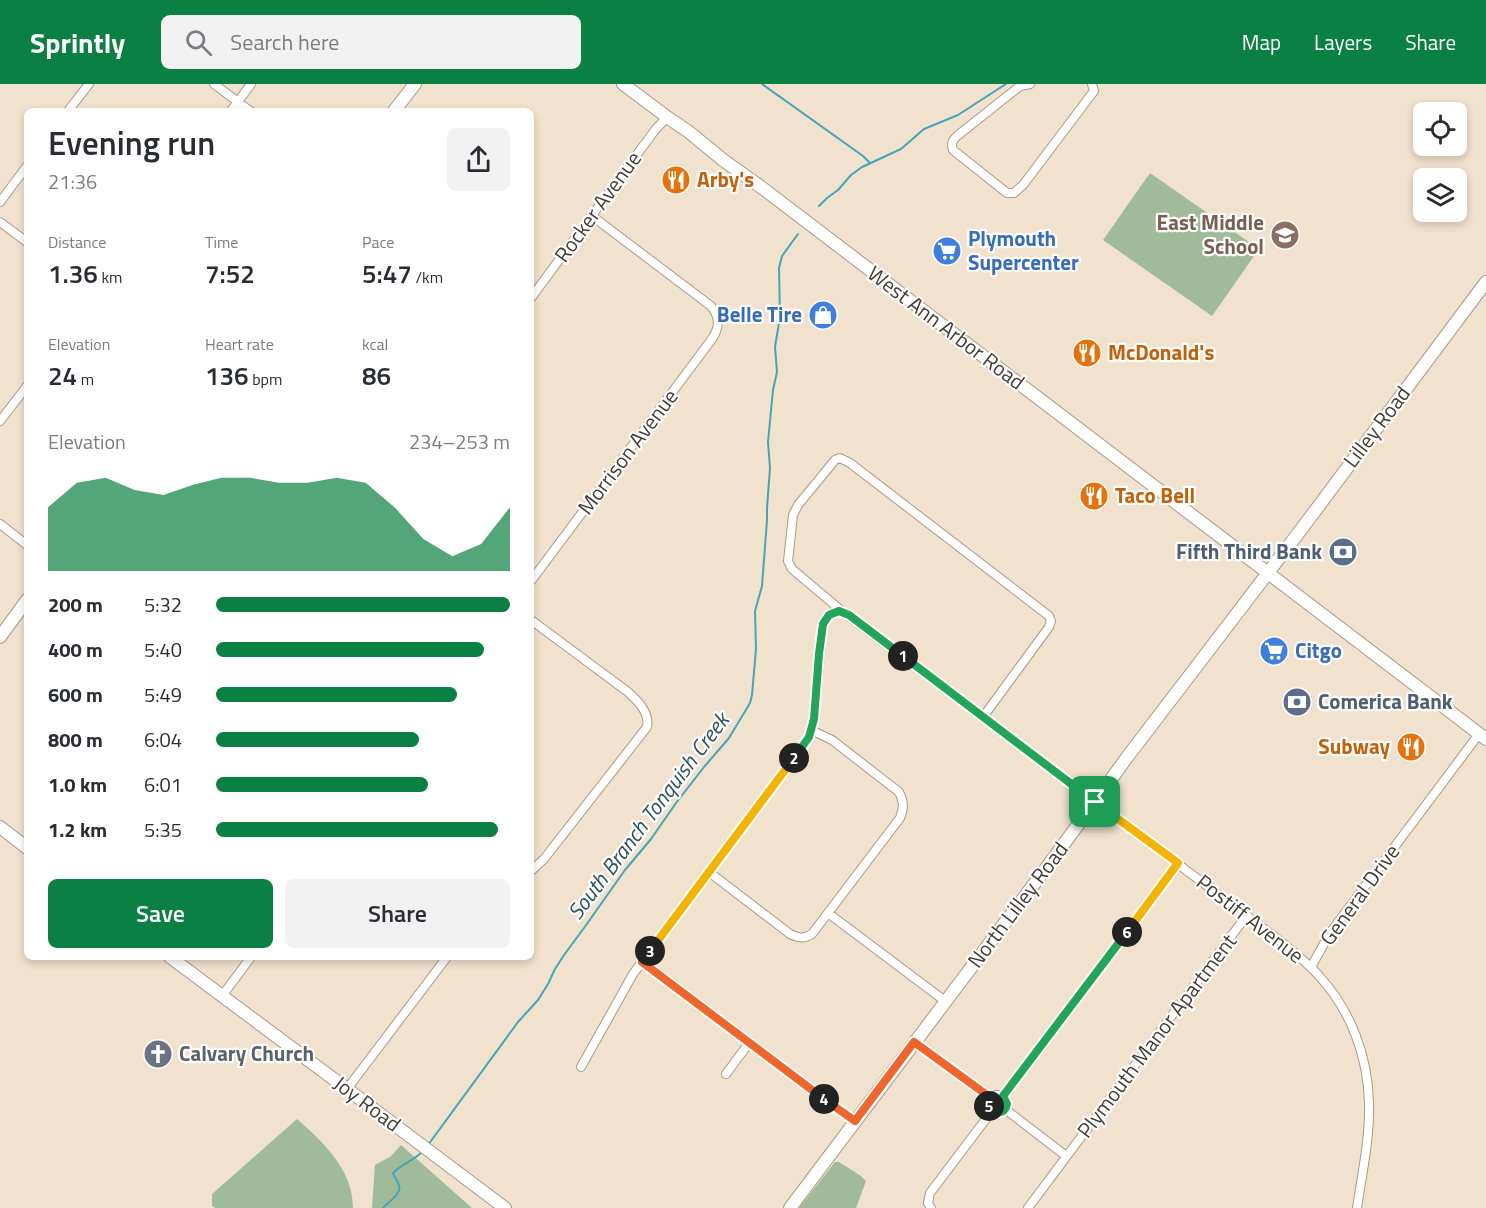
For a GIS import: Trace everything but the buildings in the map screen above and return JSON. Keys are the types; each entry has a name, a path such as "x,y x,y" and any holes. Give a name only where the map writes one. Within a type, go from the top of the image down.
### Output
{"street":[{"path":"70,108 89,84"},
{"path":"214,84 246,108"},
{"path":"233,108 251,84"},
{"path":"396,108 414,84"},
{"name":"West Ann Arbor Road","path":"623,84 1483,736"},
{"path":"1030,84 1019,85 957,136 951,145 952,150 1002,190 1011,194 1023,185 1094,91 1092,84"},
{"name":"Rocker Avenue","path":"534,294 667,117"},
{"path":"0,202 24,170"},
{"name":"Morrison Avenue","path":"534,578 717,331 716,312 711,306 592,216"},
{"path":"0,222 24,240"},
{"name":"Lilley Road","path":"1268,572 1486,282"},
{"path":"0,421 24,390"},
{"name":"Postiff Avenue","path":"983,717 1049,627 1051,621 1049,616 850,463 840,458 832,464 795,510 788,561 792,568 843,612 849,615 983,717 1095,802 1247,915 1311,967"},
{"path":"0,524 24,543"},
{"name":"North Lilley Road","path":"789,1208 1268,572"},
{"path":"0,637 24,604"},
{"path":"581,1067 626,985 805,743 814,719 823,624 825,619 833,613 843,612"},
{"path":"534,622 637,700 648,721 647,727 544,859 534,868"},
{"path":"709,872 790,934 796,937 806,937 812,934 900,818 903,804 899,792 832,740 811,730"},
{"name":"General Drive","path":"1357,1208 1369,1120 1365,1065 1356,1035 1342,1007 1311,967 1330,933 1483,736"},
{"path":"0,827 24,846"},
{"path":"1003,1096 1178,863"},
{"path":"828,913 945,1001"},
{"name":"Plymouth Manor Apartment","path":"1028,1208 1247,915"},
{"name":"Joy Road","path":"174,960 505,1208"},
{"path":"222,996 249,960"},
{"path":"347,1089 445,960"},
{"path":"642,962 855,1121"},
{"path":"914,1042 991,1098"},
{"path":"726,1074 749,1043"},
{"path":"995,1095 1003,1096 1007,1104 1005,1109 1001,1113 992,1111 989,1106 991,1098 995,1095"},
{"name":"Plymouth Manor Apartment","path":"1005,1109 1066,1156"},
{"path":"931,1208 928,1203 930,1194 992,1111"}],"green space":[{"path":"1150,173 1259,249 1212,316 1103,240"},
{"path":"297,1119 327,1148 342,1169 352,1194 353,1208 215,1208 212,1206 212,1194"},
{"path":"401,1145 472,1208 372,1208 375,1165 390,1157"},
{"path":"835,1162 839,1162 866,1181 856,1208 799,1208"}],"waterway":[{"name":"South Branch Tonquish Creek","path":"762,84 869,162"},
{"path":"819,206 862,167 901,149 924,129 958,115 1006,84"},
{"name":"South Branch Tonquish Creek","path":"428,1145 518,1022 538,1000 564,955 625,870 729,738 750,703 756,649 755,611 762,586 767,520 770,468 768,442 777,372 775,347 780,317 779,268 782,256 798,234"},
{"name":"South Branch Tonquish Creek","path":"383,1208 399,1190 393,1173 422,1152"}],"place":[{"name":"Arby's","path":"676,180"},
{"name":"East Middle School","path":"1285,235"},
{"name":"Plymouth Supercenter","path":"947,251"},
{"name":"Belle Tire","path":"823,315"},
{"name":"McDonald's","path":"1087,353"},
{"name":"Taco Bell","path":"1094,496"},
{"name":"Fifth Third Bank","path":"1343,552"},
{"name":"Citgo","path":"1274,651"},
{"name":"Comerica Bank","path":"1297,702"},
{"name":"Subway","path":"1411,747"},
{"name":"Calvary Church","path":"158,1054"}],"route":[{"path":"836,611 849,615 1095,802 1178,863 1003,1096 1006,1107 1001,1113 995,1113 990,1109 988,1103 991,1098 914,1042 855,1121 642,962 805,743 814,719 823,624 829,615 836,611"}]}
